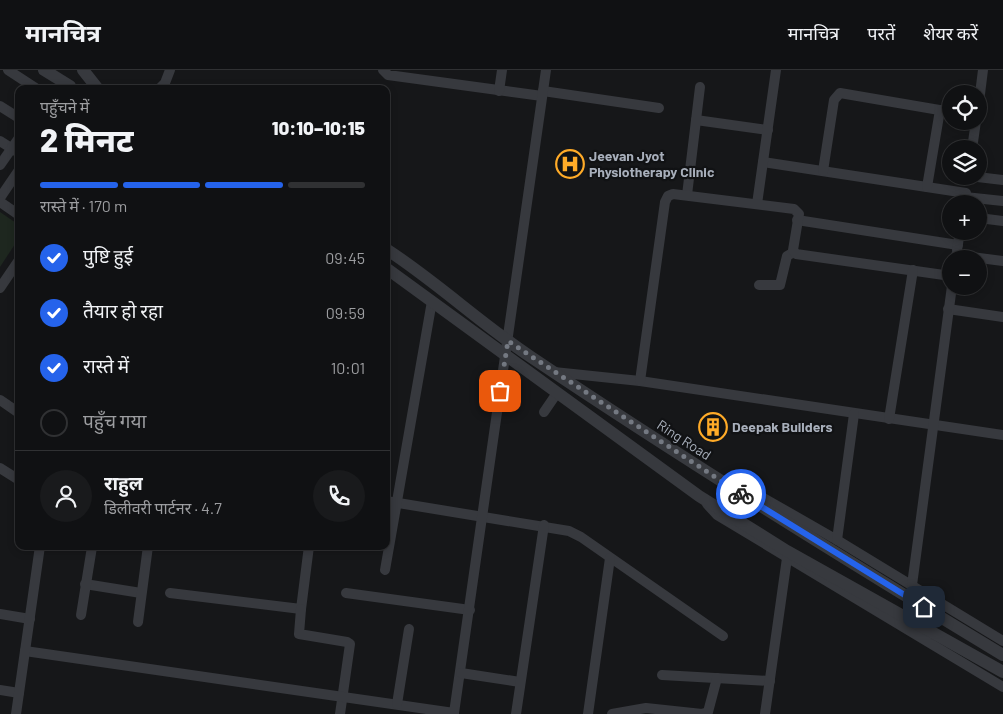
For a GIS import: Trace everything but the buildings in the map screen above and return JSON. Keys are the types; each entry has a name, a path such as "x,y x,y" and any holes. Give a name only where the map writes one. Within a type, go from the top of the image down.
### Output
{"street":[{"path":"8,70 31,85"},
{"path":"44,70 66,85"},
{"path":"58,70 69,85"},
{"path":"163,85 170,70"},
{"path":"383,70 388,75 499,91 543,93 659,108"},
{"path":"499,91 502,70"},
{"path":"25,650 454,713 546,70"},
{"path":"758,204 776,70"},
{"path":"982,85 984,70"},
{"path":"87,72 95,85"},
{"path":"687,195 700,87"},
{"path":"823,171 834,100 840,94 940,110 927,187"},
{"path":"0,106 15,115"},
{"path":"696,120 768,130"},
{"path":"0,140 15,151 0,165"},
{"path":"763,162 927,187 955,195"},
{"path":"0,198 15,176"},
{"path":"987,178 1003,180"},
{"path":"640,381 665,202 668,196 673,194 687,195 794,209 799,214 794,252"},
{"path":"987,200 1003,201"},
{"path":"0,202 15,212"},
{"path":"987,219 1003,221"},
{"path":"797,220 942,250"},
{"name":"Ring Road","path":"390,252 419,270 508,341 554,372 715,477 1003,655"},
{"path":"759,285 780,285 787,256 794,252 942,275"},
{"path":"987,258 1003,261"},
{"path":"0,288 15,266"},
{"path":"889,419 913,270"},
{"path":"390,271 699,496 787,551 1003,672"},
{"path":"912,585 950,295"},
{"path":"390,516 391,502 432,301"},
{"path":"948,309 1003,317"},
{"path":"554,372 640,381 1003,435"},
{"path":"544,412 557,393"},
{"path":"0,400 15,410"},
{"path":"837,540 854,414"},
{"path":"0,468 15,477"},
{"path":"715,477 746,488 837,540 1003,641"},
{"path":"699,496 717,516 1003,687"},
{"path":"391,502 569,531 723,636"},
{"path":"516,714 544,526"},
{"path":"16,714 39,550"},
{"path":"81,615 92,550"},
{"path":"138,622 147,550"},
{"path":"308,550 299,634 350,644 340,714"},
{"path":"386,570 387,550"},
{"path":"588,714 610,558"},
{"path":"765,714 787,558"},
{"path":"86,584 141,594"},
{"path":"170,593 301,609"},
{"path":"346,593 470,610"},
{"path":"0,614 30,619"},
{"path":"397,704 409,630"},
{"path":"461,673 520,682"},
{"path":"662,675 770,681"},
{"path":"612,714 646,708 702,714 709,713 717,678"},
{"path":"0,690 18,693"}],"shaded area":[{"path":"0,212 15,222 15,244 0,267"}],"way so far":[{"path":"500,391 508,341 741,494"}],"place":[{"name":"Jeevan Jyot Physiotherapy Clinic","path":"570,164"},
{"name":"Deepak Builders","path":"713,427"}],"route":[{"path":"741,494 924,607"}]}
